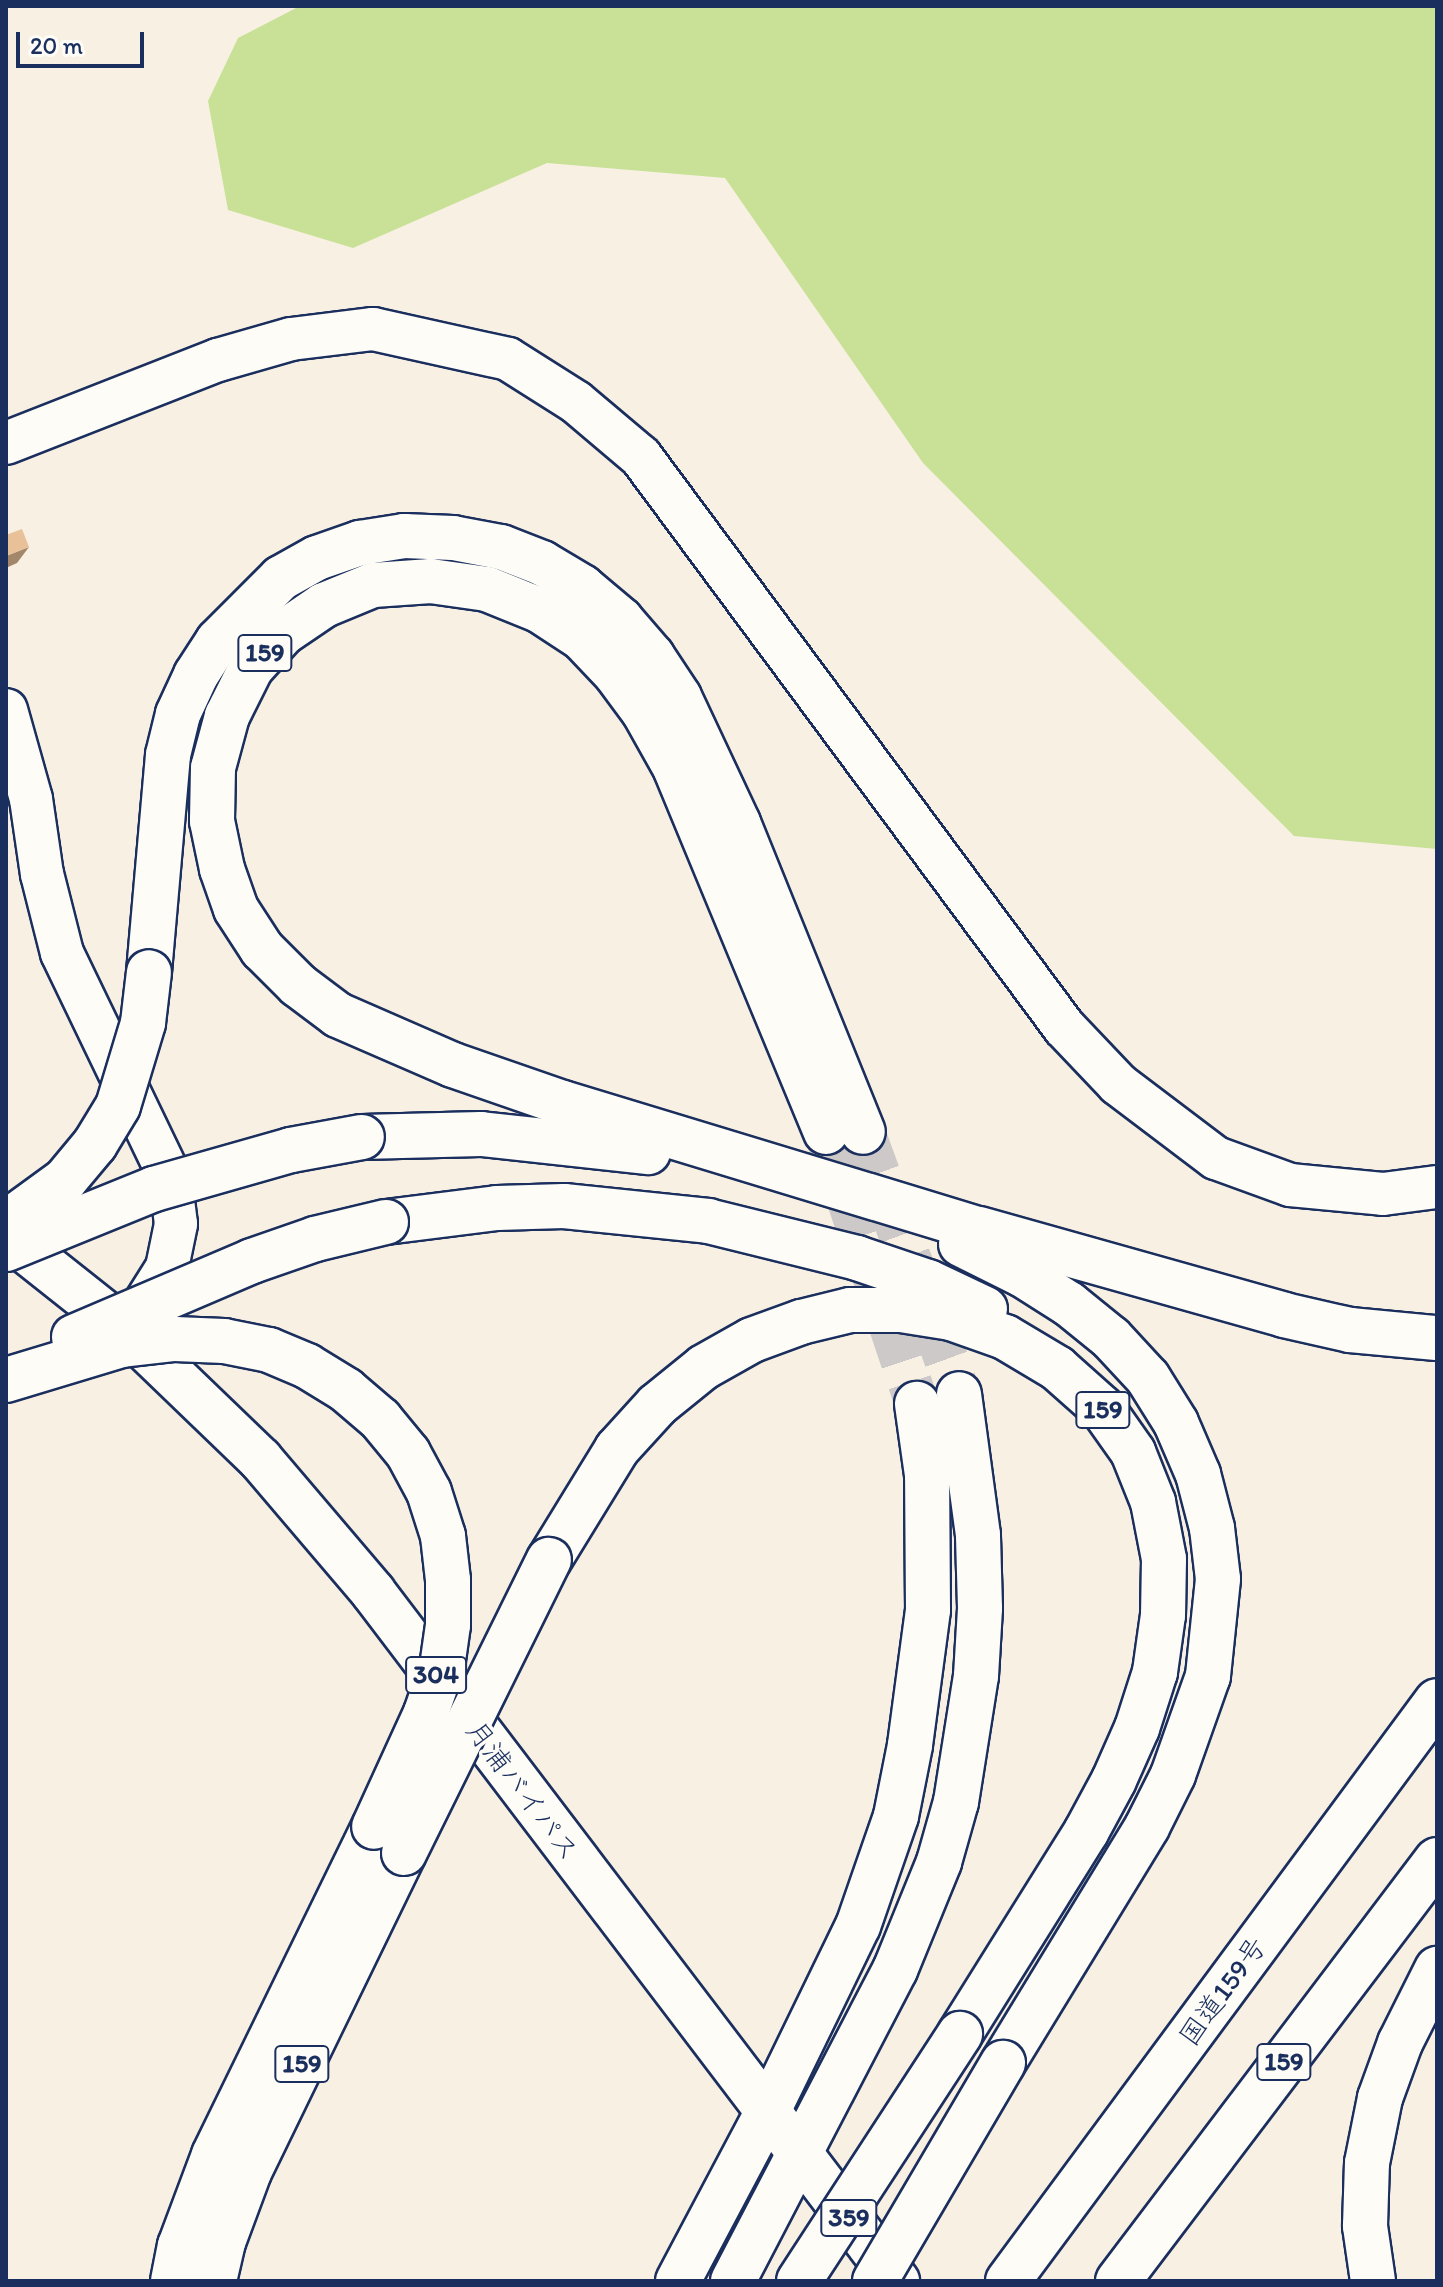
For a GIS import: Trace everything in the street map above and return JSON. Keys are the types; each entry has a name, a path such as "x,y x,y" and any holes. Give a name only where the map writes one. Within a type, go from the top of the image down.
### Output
{"highway":[{"name":"159","path":"6,1223 65,1180 95,1144 118,1106 143,1023 168,755 190,688 218,641 245,609 281,578 317,558 360,543 404,536 453,538 501,547 542,563 582,587 621,620 652,656 679,697 738,823 845,1132 676,769 644,712 616,674 582,638 539,610 487,589 431,581 373,585 324,605 283,633 251,668 227,716 213,768 212,821 222,869 236,909 262,949 298,985 338,1015 453,1065 563,1103 797,1175 1284,1315 1350,1330 1437,1338"},
{"path":"6,1249 154,1189 291,1150 362,1137 481,1134 603,1145 797,1175"},
{"path":"603,1145 764,1184 970,1248"},
{"name":"159","path":"797,1175 970,1248 1069,1304 1111,1338 1148,1378 1176,1423 1198,1474 1212,1528 1218,1579 1208,1676 1173,1775 1147,1827 875,2281"},
{"path":"6,1366 252,1261 315,1239 386,1222 497,1208 564,1206 708,1221 857,1258 970,1301 1018,1329 1062,1364 1102,1408"},
{"name":"月浦バイパス","path":"6,1235 127,1331 260,1459 373,1592 897,2281"},
{"name":"159","path":"214,2281 223,2242 249,2172 389,1840 549,1560 617,1449 657,1405 704,1367 752,1340 801,1322 850,1310 901,1310 951,1318 1005,1337 1057,1368 1102,1408 1133,1452 1153,1502 1164,1559 1163,1615 1155,1672 1137,1728 1086,1832 960,2034 799,2281"},
{"path":"6,1380 122,1345 175,1339 224,1341 269,1350 307,1366 346,1390 380,1419 408,1453 429,1492 443,1536 448,1580 448,1625 442,1667 389,1840 214,2155 180,2246 173,2281"},
{"path":"733,2281 912,1932 939,1862 956,1802 976,1676 980,1608 978,1535 959,1394"},
{"path":"678,2281 768,2111 858,1926 896,1816 912,1732 928,1610 927,1475 917,1404"},
{"name":"国道159号","path":"1008,2281 1437,1701"},
{"name":"159","path":"1124,2272 1437,1860"},
{"path":"1373,2281 1365,2226 1367,2163 1380,2098 1400,2043 1437,1969"},
{"name":"159","path":"828,2281 960,2034"}],"street":[{"path":"6,443 218,360 291,339 373,329 508,359 576,402 641,457 1064,1027 1118,1084 1216,1158 1290,1185 1383,1194 1437,1187"},
{"path":"6,710 31,799 42,874 62,953 170,1177 176,1224 167,1268 127,1331"}],"green space":[{"path":"300,6 1437,6 1437,849 1294,836 923,463 725,178 547,163 353,248 228,210 208,101 238,38"}],"building":[{"path":"22,529 29,547 6,556 6,535"}],"tunnel":[{"path":"826,1132 917,1404"},
{"path":"863,1132 959,1394"}]}
